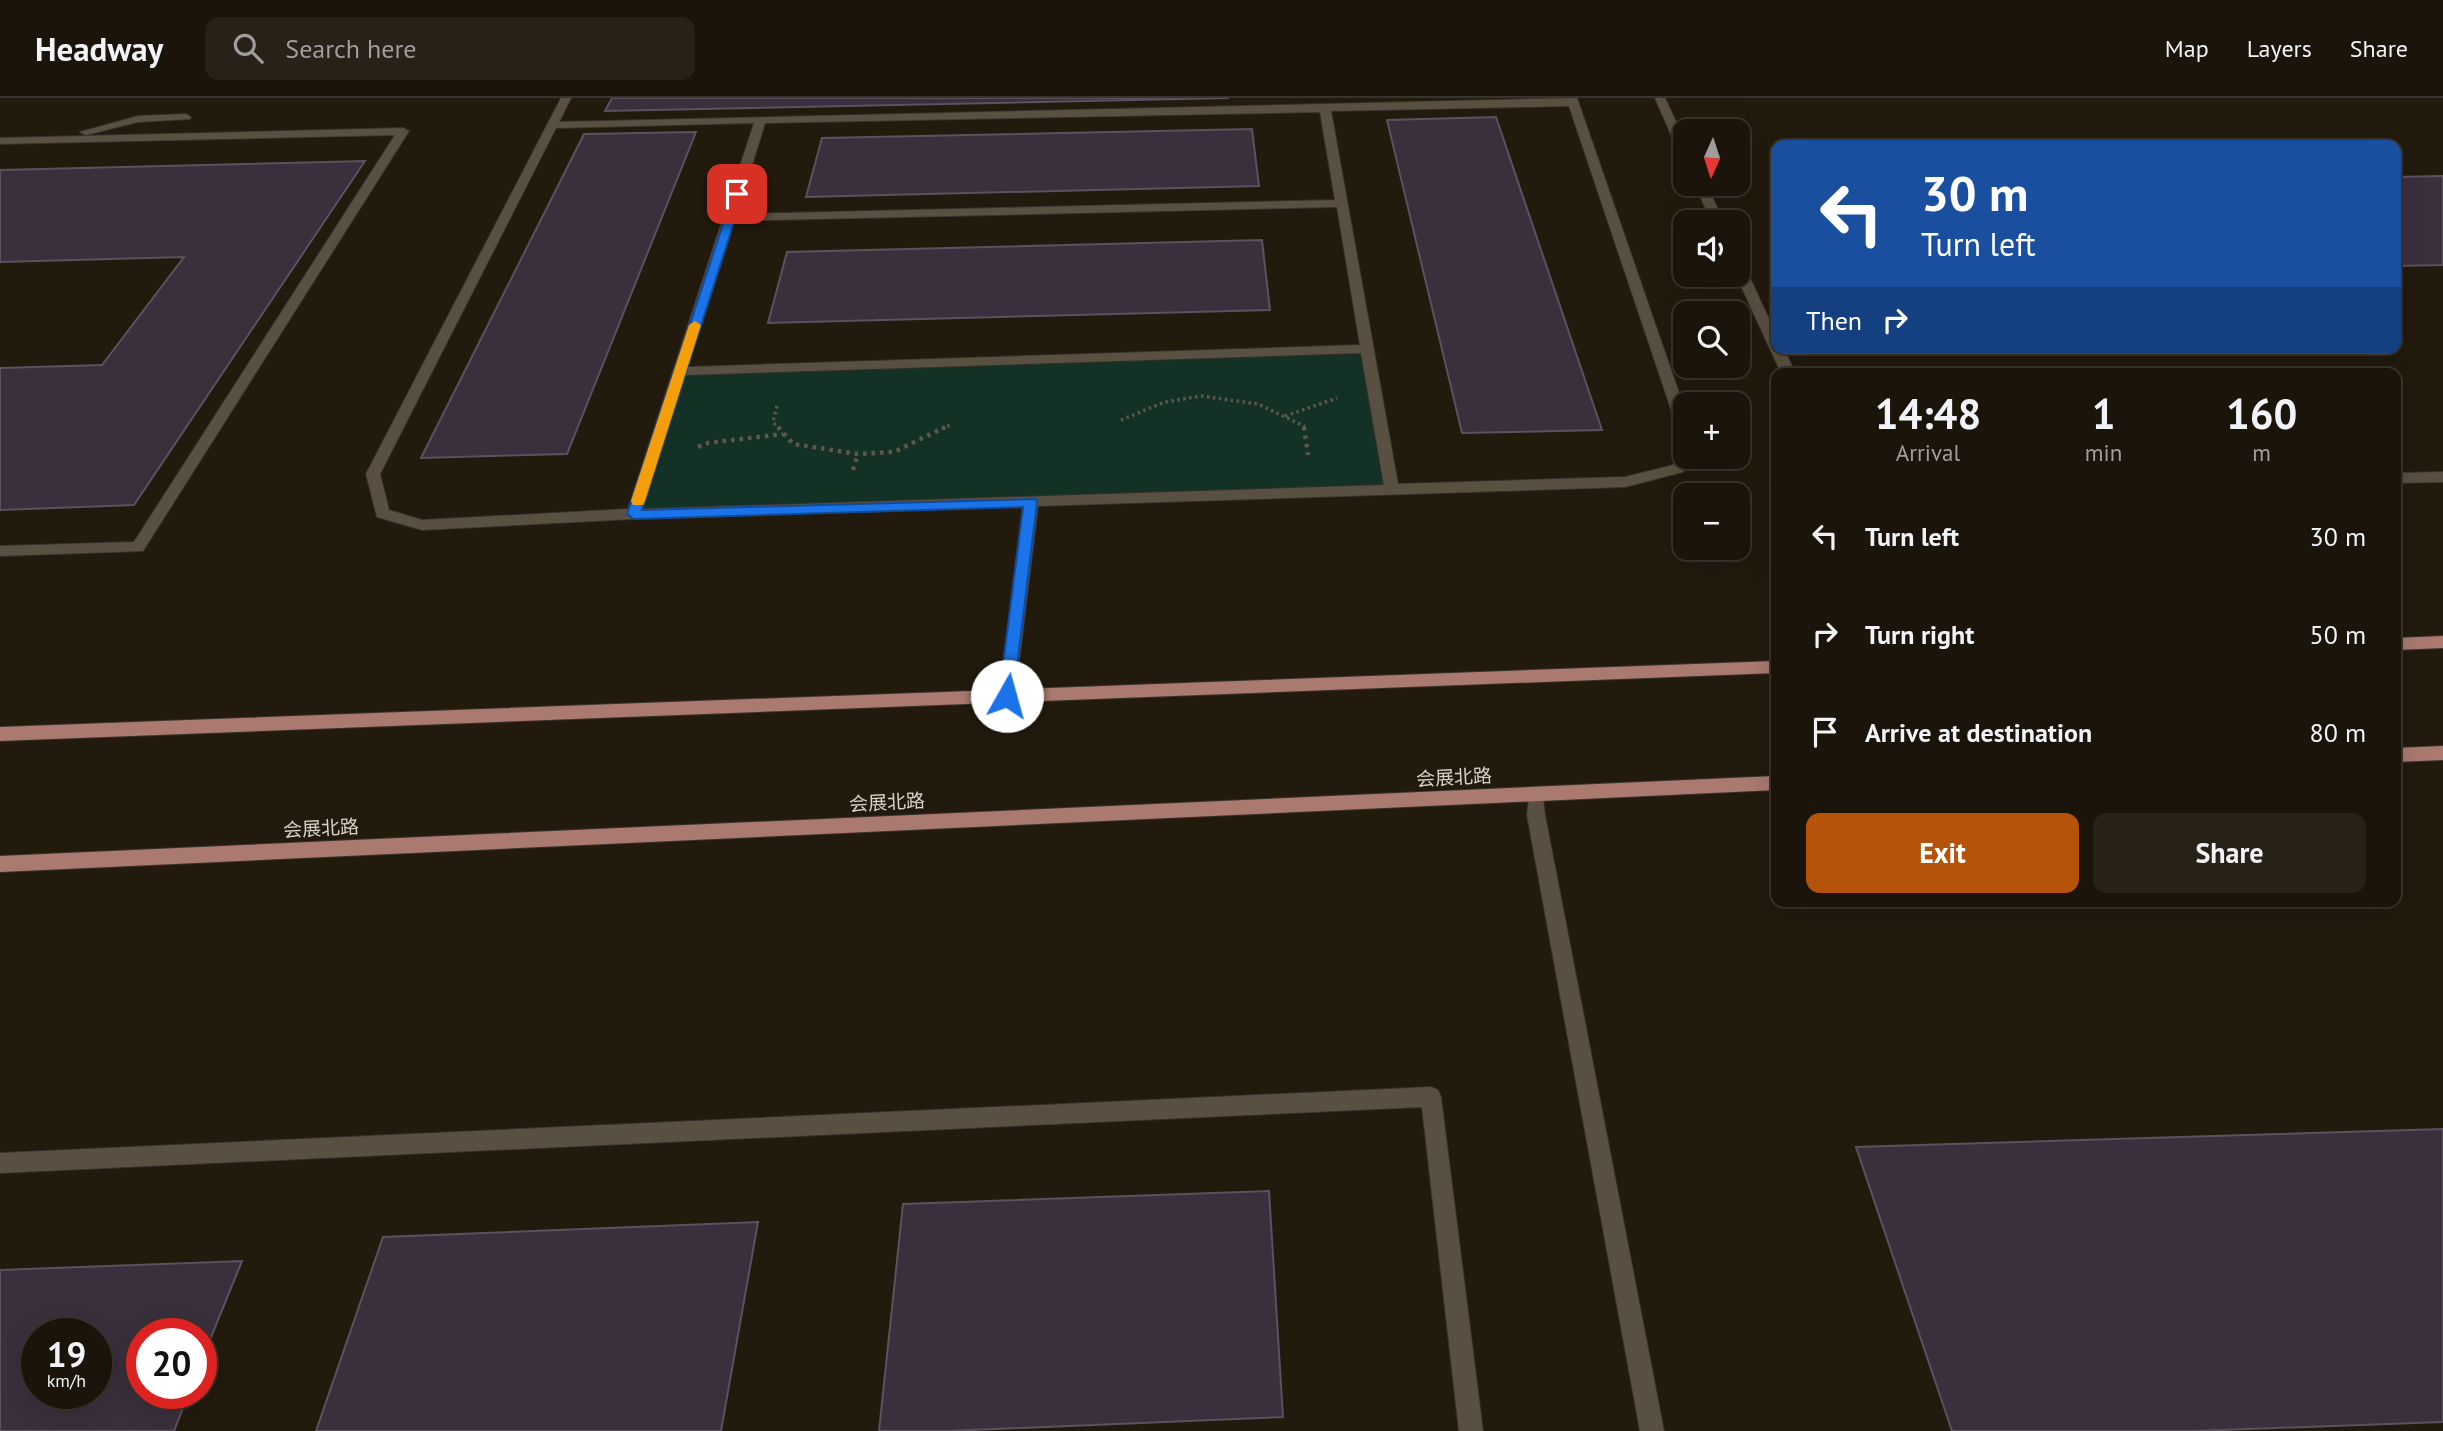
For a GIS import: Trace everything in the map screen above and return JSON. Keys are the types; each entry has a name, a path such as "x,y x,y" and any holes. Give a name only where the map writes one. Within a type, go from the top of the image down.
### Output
{"main road":[{"path":"2401,644 2443,642"},
{"path":"0,734 1771,667"},
{"path":"2401,755 2443,753"},
{"name":"会展北路","path":"0,864 1771,783"}],"street":[{"path":"566,98 373,474 382,513 422,525 634,514 1625,482 1678,469"},
{"path":"1660,98 1673,127"},
{"path":"552,125 1573,100 1673,395"},
{"path":"1325,107 1392,490"},
{"path":"50,140 138,119 186,117"},
{"path":"634,514 761,120"},
{"path":"0,141 403,131 138,547 0,551"},
{"path":"729,218 1342,203"},
{"path":"1748,287 1771,337"},
{"path":"680,371 1368,349"},
{"path":"2401,478 2443,477"},
{"path":"1007,696 1031,503"},
{"path":"1536,794 1536,815 1652,1431"},
{"path":"0,1163 1430,1097 1471,1431"}],"path":[{"path":"1284,416 1374,385"},
{"path":"1121,420 1165,402 1201,396 1258,404 1304,426 1309,461 1285,494"},
{"path":"777,403 774,422 793,444 858,454 894,452 950,425"},
{"path":"648,470 708,443 783,434"}],"green space":[{"path":"1368,349 1392,490 634,514 680,371"}],"building":[{"path":"612,98 1229,98 605,111"},
{"path":"1496,117 1602,430 1462,433 1387,120"},
{"path":"1252,129 1259,186 806,197 822,138"},
{"path":"696,132 567,454 421,458 584,134"},
{"path":"365,161 134,505 0,510 0,368 102,365 184,257 0,262 0,170"},
{"path":"2443,176 2443,265 2401,266 2401,177"},
{"path":"1262,240 1270,310 768,323 787,252"},
{"path":"2443,1129 2443,1422 2194,1431 1952,1431 1856,1147"},
{"path":"1269,1191 1283,1417 948,1431 879,1431 903,1204"},
{"path":"758,1222 721,1431 316,1431 383,1237"},
{"path":"242,1261 217,1323 217,1318 126,1318 126,1409 183,1409 174,1431 0,1431 0,1270"}],"slow traffic":[{"path":"638,501 695,325"}],"route":[{"path":"737,194 634,514 1031,503 1007,696"}]}
